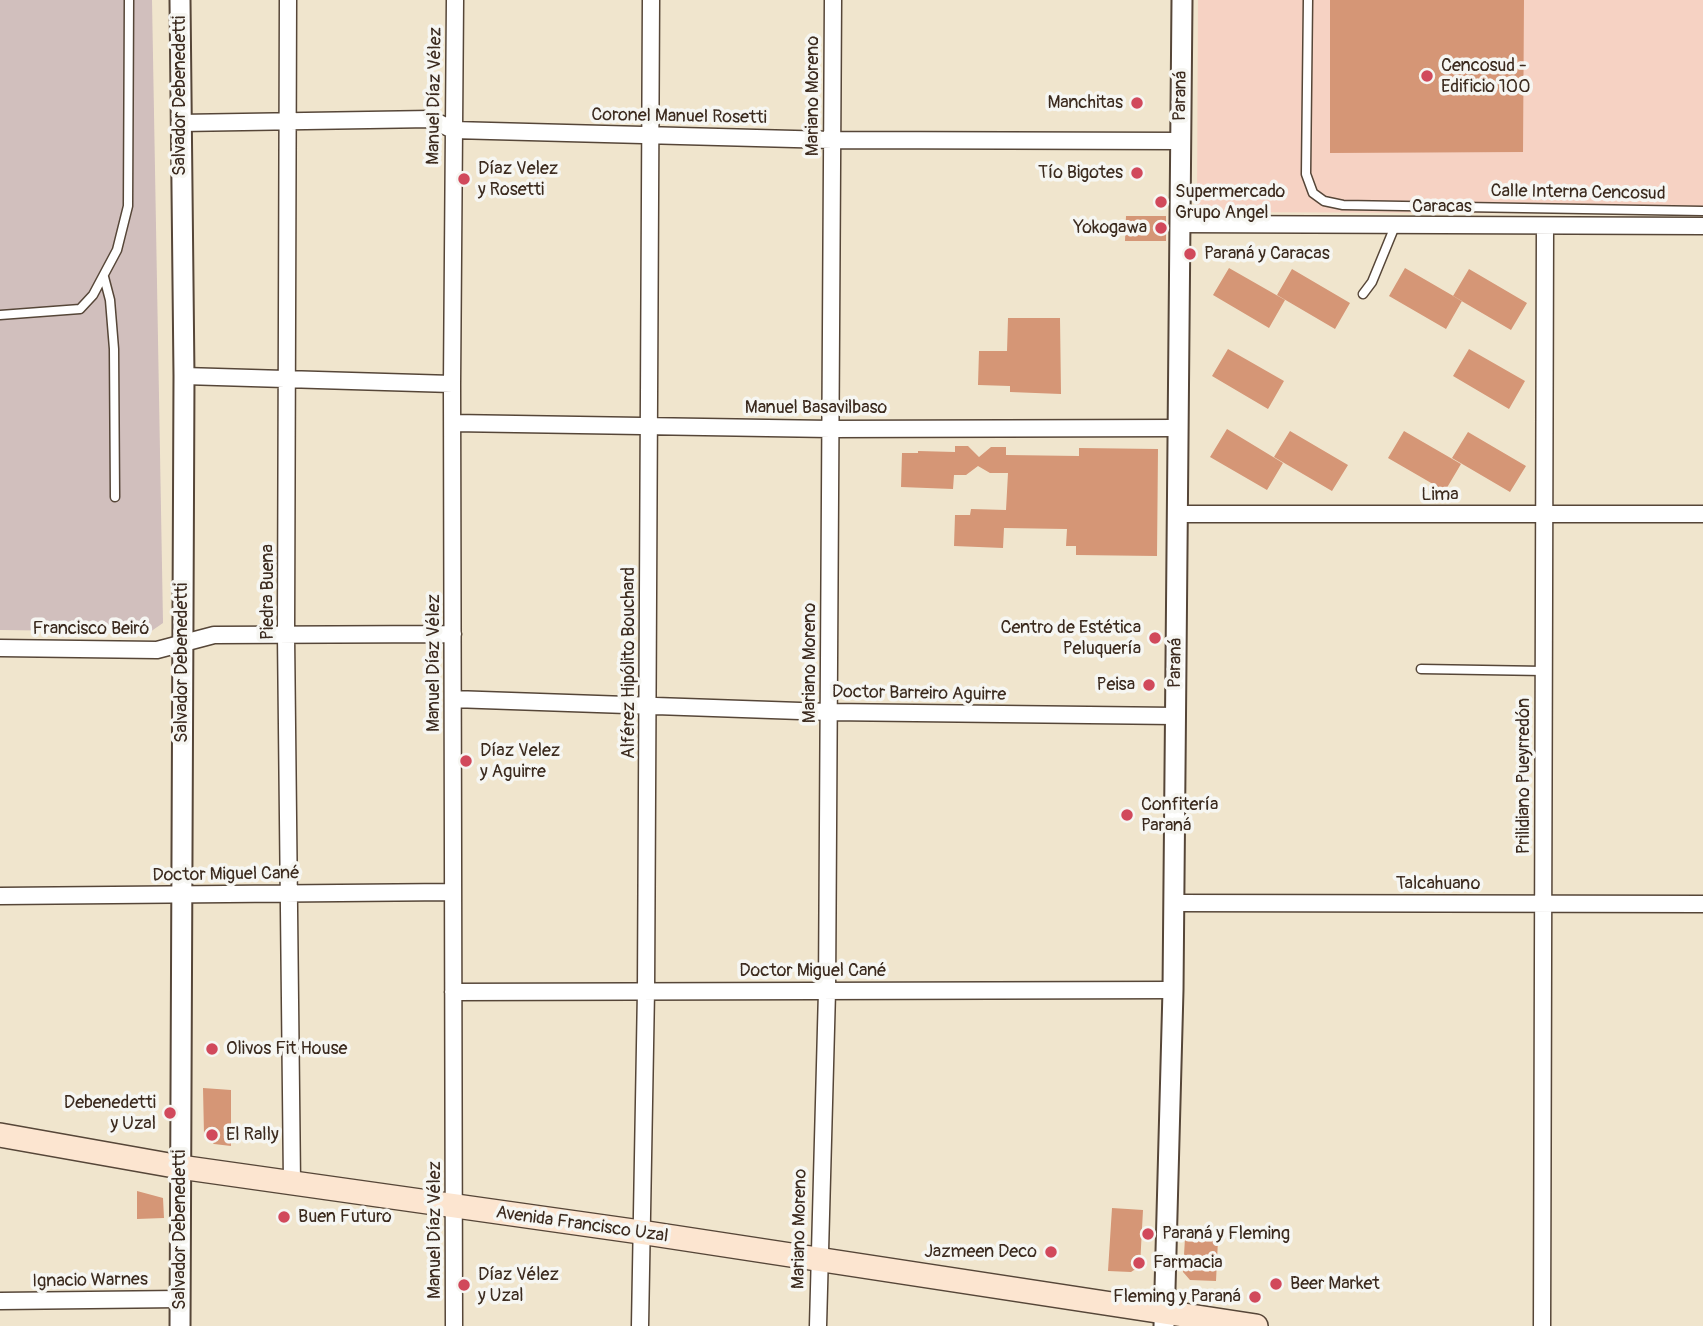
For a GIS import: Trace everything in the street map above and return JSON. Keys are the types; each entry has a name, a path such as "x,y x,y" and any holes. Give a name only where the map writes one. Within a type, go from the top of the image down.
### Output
{"main road":[{"name":"Avenida Francisco Uzal","path":"0,1135 180,1167 818,1259 1164,1319 1256,1326"}],"street":[{"name":"Salvador Debenedetti","path":"180,0 184,376 180,1326"},
{"name":"Piedra Buena","path":"288,0 286,635 292,1183"},
{"name":"Manuel Díaz Vélez","path":"454,1326 452,384 455,0"},
{"name":"Alférez Hipólito Bouchard","path":"640,1326 646,990 651,0"},
{"name":"Mariano Moreno","path":"818,1326 827,991 833,0"},
{"name":"Paraná","path":"1164,1319 1173,990 1182,0"},
{"name":"Coronel Manuel Rosetti","path":"180,123 431,119 453,130 832,140 1181,141"},
{"name":"Caracas","path":"1180,224 1703,226"},
{"name":"Prilidiano Pueyrredón","path":"1542,1326 1545,226"},
{"path":"184,376 452,384"},
{"name":"Manuel Basavilbaso","path":"453,423 830,429 1178,428"},
{"name":"Lima","path":"1177,514 1703,514"},
{"path":"181,642 214,635 453,634"},
{"name":"Francisco Beiró","path":"0,648 157,650 181,642"},
{"name":"Doctor Barreiro Aguirre","path":"453,699 829,712 1175,716"},
{"name":"Doctor Miguel Cané","path":"0,896 453,891"},
{"name":"Talcahuano","path":"1174,903 1703,904"},
{"name":"Doctor Miguel Cané","path":"453,992 1173,990"},
{"name":"Ignacio Warnes","path":"0,1301 180,1299"}],"lane":[{"path":"0,315 80,309 93,295 117,250 128,206 129,0"},
{"name":"Calle Interna Cencosud","path":"1308,0 1306,174 1313,193 1324,201 1343,205 1703,211"},
{"path":"1363,294 1372,282 1395,226"},
{"path":"104,277 110,300 114,349 116,497"},
{"path":"1420,669 1544,671"}],"shaded area":[{"path":"0,0 152,0 163,623 150,632 0,630"},
{"path":"1198,0 1703,0 1703,214 1204,212 1197,204"}],"building":[{"name":"Cencosud - Edificio 100","path":"1330,0 1524,0 1523,152 1330,153"},
{"path":"1126,216 1166,216 1166,241 1125,241"},
{"path":"1229,268 1285,300 1269,328 1213,295"},
{"path":"1405,268 1462,301 1446,329 1389,296"},
{"path":"1292,269 1350,303 1335,329 1277,295"},
{"path":"1469,269 1527,303 1511,330 1453,296"},
{"path":"1008,318 1060,318 1061,394 1010,392 1010,386 978,385 979,351 1007,351"},
{"path":"1228,349 1284,381 1268,409 1212,376"},
{"path":"1469,349 1525,381 1509,409 1453,376"},
{"path":"1227,429 1283,463 1267,490 1210,457"},
{"path":"1290,431 1348,465 1332,491 1274,457"},
{"path":"1404,431 1461,464 1445,491 1388,458"},
{"path":"1468,432 1526,466 1510,492 1452,458"},
{"path":"955,446 968,446 979,457 991,447 1006,447 1006,455 1079,456 1079,448 1158,449 1157,556 1076,555 1076,546 1066,546 1067,529 1004,528 1003,548 954,546 955,515 970,515 971,509 1006,510 1008,473 990,473 978,466 966,475 954,475 953,489 901,487 902,453 955,452"},
{"path":"203,1088 231,1090 231,1146 214,1144 204,1135"},
{"path":"137,1191 163,1198 164,1218 137,1219"},
{"path":"1112,1208 1143,1210 1140,1266 1131,1272 1108,1271"},
{"path":"1185,1238 1218,1240 1216,1281 1190,1280 1183,1272"}],"place":[{"name":"Cencosud - Edificio 100","path":"1427,76"},
{"name":"Manchitas","path":"1137,103"},
{"name":"Tío Bigotes","path":"1137,173"},
{"name":"Díaz Velez y Rosetti","path":"464,179"},
{"name":"Supermercado Grupo Angel","path":"1161,202"},
{"name":"Yokogawa","path":"1161,228"},
{"name":"Paraná y Caracas","path":"1190,254"},
{"name":"Centro de Estética Peluquería","path":"1155,638"},
{"name":"Peisa","path":"1149,685"},
{"name":"Díaz Velez y Aguirre","path":"466,761"},
{"name":"Confitería Paraná","path":"1127,815"},
{"name":"Olivos Fit House","path":"212,1049"},
{"name":"Debenedetti y Uzal","path":"170,1113"},
{"name":"El Rally","path":"212,1135"},
{"name":"Buen Futuro","path":"284,1217"},
{"name":"Paraná y Fleming","path":"1148,1234"},
{"name":"Jazmeen Deco","path":"1051,1252"},
{"name":"Farmacia","path":"1139,1263"},
{"name":"Beer Market","path":"1276,1284"},
{"name":"Díaz Vélez y Uzal","path":"464,1285"},
{"name":"Fleming y Paraná","path":"1255,1297"}]}
